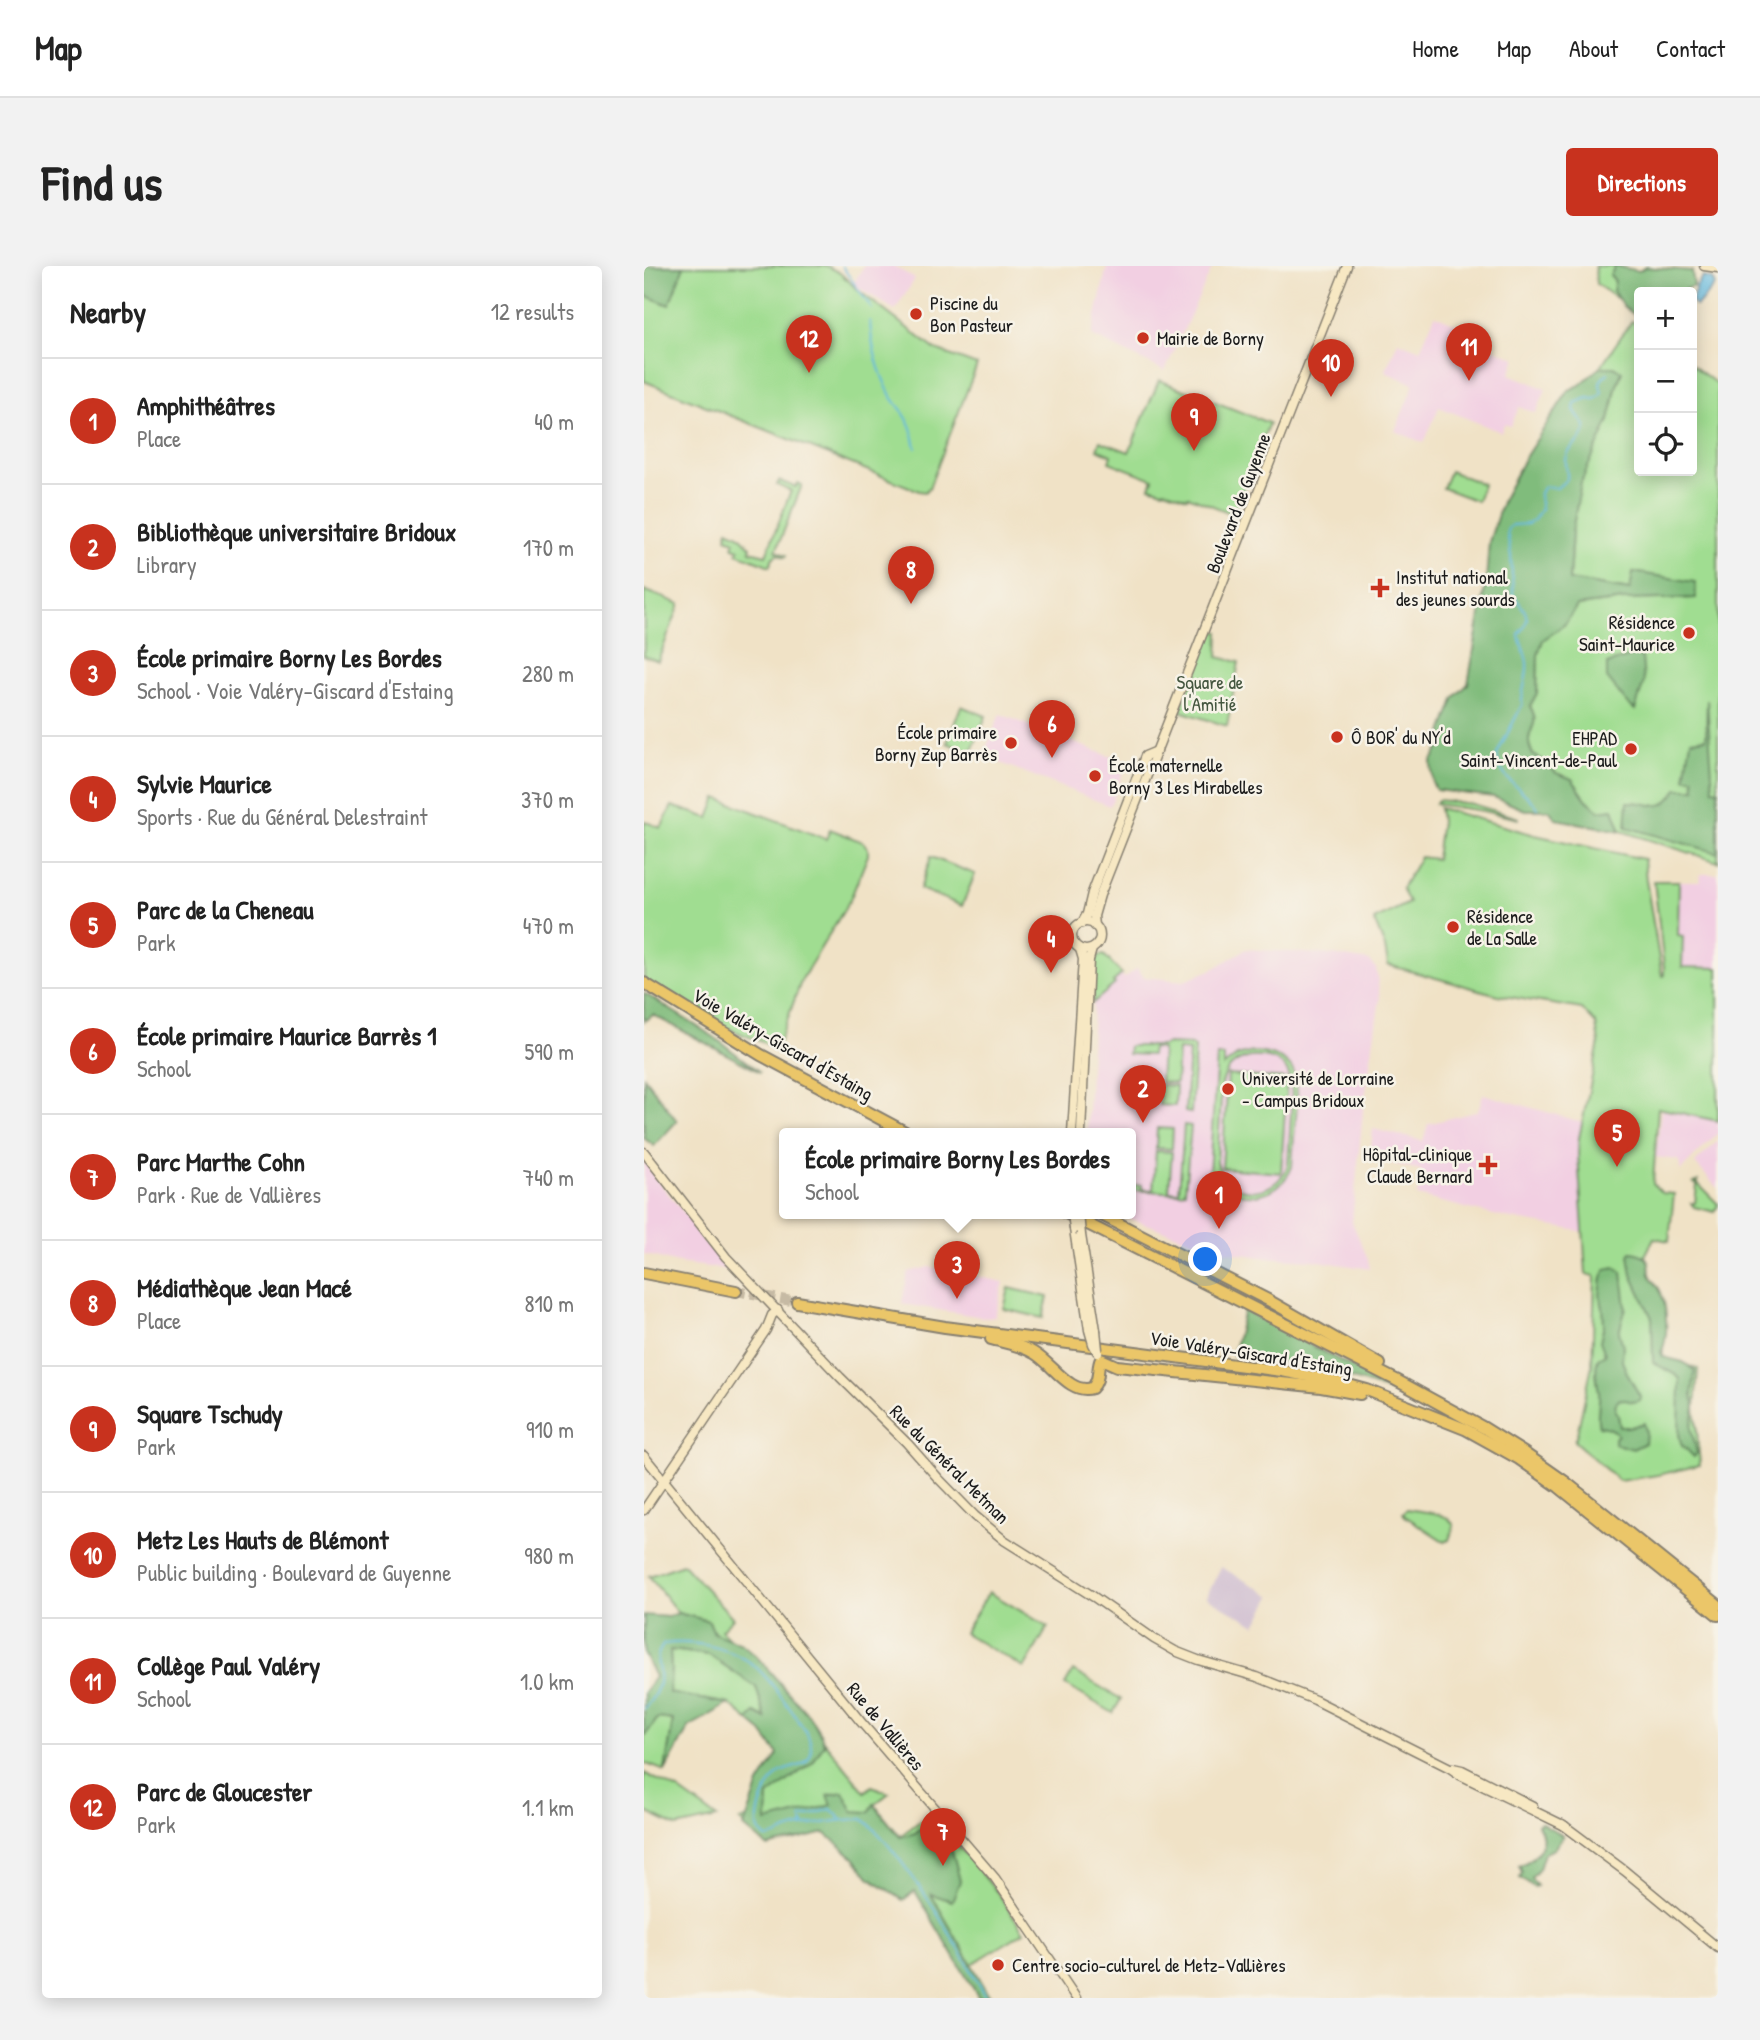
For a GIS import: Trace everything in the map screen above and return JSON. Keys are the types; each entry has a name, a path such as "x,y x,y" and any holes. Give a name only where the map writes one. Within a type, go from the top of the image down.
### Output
{"highway":[{"name":"Voie Valéry-Giscard d'Estaing","path":"644,983 761,1055 898,1128"},
{"path":"873,1115 906,1128"},
{"name":"Voie Valéry-Giscard d'Estaing","path":"1083,1219 1445,1406 1524,1452 1629,1538 1718,1605"},
{"path":"1110,1219 1268,1300 1403,1378 1445,1406"},
{"path":"644,1273 736,1291"},
{"name":"Voie Valéry-Giscard d'Estaing","path":"797,1302 945,1327 1282,1371 1334,1381 1367,1390 1465,1429 1561,1484"},
{"path":"945,1327 1032,1351 1070,1384 1083,1390 1089,1390 1096,1385 1099,1378 1099,1356 1117,1366 1321,1387 1410,1407"},
{"name":"Voie Valéry-Giscard d'Estaing","path":"1629,1538 1718,1615"}],"main road":[{"name":"Boulevard de Guyenne","path":"1082,923 1092,893 1157,751 1347,266"},
{"path":"1704,266 1718,268"},
{"name":"Boulevard de Guyenne","path":"1095,926 1094,916 1117,840"},
{"path":"1072,1128 1083,959 1072,937 1074,929 1087,922 1095,926 1100,938 1092,949 1089,960 1081,1128"},
{"path":"1080,949 1092,949"},
{"name":"Rue du Général Metman","path":"644,1152 716,1245 938,1478 1004,1541 1175,1651 1315,1700 1565,1826 1625,1871 1718,1948"},
{"path":"1074,1219 1099,1356"},
{"path":"644,1510 766,1329 772,1315 781,1313"},
{"name":"Rue de Vallières","path":"644,1456 861,1722 995,1878 1076,1998"},
{"path":"652,1497 666,1496 677,1499"}],"shaded area":[{"path":"864,266 894,266 915,279 895,310 853,284"},
{"path":"1107,266 1213,266 1165,371 1092,334"},
{"path":"1435,315 1472,331 1470,339 1516,358 1510,374 1546,389 1536,413 1519,407 1511,426 1504,424 1501,432 1439,407 1424,443 1395,431 1414,384 1385,372 1398,341 1420,350"},
{"path":"1000,714 1127,763 1110,806 983,756"},
{"path":"1701,874 1718,874 1718,968 1682,967 1683,936 1678,936 1679,881 1700,881"},
{"name":"Université de Lorraine - Campus Bridoux","path":"1246,949 1334,955 1370,961 1376,968 1380,998 1363,1111 1352,1222 1370,1269 1223,1251 1131,1219 1136,1219 1136,1128 1087,1128 1094,988 1120,975 1125,978 1137,968 1144,977 1184,981 1215,968"},
{"name":"Hôpital-clinique Claude Bernard","path":"1483,1094 1582,1122 1579,1138 1585,1232 1506,1218 1417,1196 1421,1170 1370,1159 1373,1129 1423,1141 1428,1124 1478,1111"},
{"path":"1661,1110 1718,1121 1718,1133 1680,1171 1678,1160 1656,1157"},
{"path":"1718,1141 1718,1189 1695,1163"},
{"path":"644,1161 703,1240 732,1270 678,1263 644,1254"},
{"path":"930,1267 1004,1282 995,1317 902,1304 908,1272"},
{"path":"1221,1567 1272,1596 1256,1625 1206,1597"}],"green space":[{"path":"644,266 827,266 840,273 859,291 936,350 977,365 929,488 925,492 919,491 644,381"},
{"path":"644,266 684,266 669,305 644,295"},
{"path":"1595,266 1616,266 1610,275 1615,281 1613,291 1618,299 1596,284"},
{"path":"1616,266 1639,271 1645,267 1692,271 1694,286 1634,287 1634,314 1624,307 1613,291 1615,281 1610,275"},
{"path":"1632,321 1634,322 1634,476 1697,476 1697,369 1718,385 1718,862 1621,831 1613,809 1599,811 1586,799 1572,779 1556,773 1543,760 1533,755 1529,745 1534,722 1530,706 1537,693 1538,654 1543,639 1565,624 1577,606 1624,600 1696,598 1634,572 1630,590 1569,580 1572,532 1581,482 1613,405 1622,372 1614,367 1600,367"},
{"path":"1600,367 1614,367 1622,371 1609,421 1581,482 1572,532 1569,580 1630,590 1633,572 1695,582 1696,598 1624,600 1577,606 1565,624 1543,640 1538,655 1537,693 1530,706 1534,722 1529,742 1533,755 1543,760 1556,773 1572,779 1586,799 1599,811 1613,809 1621,831 1556,819 1549,810 1525,810 1494,797 1436,790 1431,762 1440,747 1455,697 1468,684 1486,581 1489,542 1503,499 1524,459 1569,390 1580,385"},
{"path":"1159,380 1269,423 1232,518 1231,513 1188,496 1187,498 1150,487 1153,479 1109,462 1111,455 1097,449 1100,441 1129,452"},
{"path":"1450,471 1483,484 1477,501 1443,488"},
{"path":"779,481 796,487 798,483 802,485 776,551 786,555 777,554 770,566 737,553 739,549 733,547 735,541 726,538 728,530 739,535 751,547 750,551 766,555 791,491 777,485"},
{"path":"644,590 680,604 658,661 644,656"},
{"name":"Square de l'Amitié","path":"1211,631 1219,632 1218,657 1239,662 1227,726 1180,711"},
{"path":"1634,655 1642,657 1644,682 1635,710 1607,678 1607,664"},
{"path":"1707,700 1713,789 1718,790 1718,853 1626,827 1628,802 1661,805 1677,789 1695,789 1694,778 1685,778 1691,740 1706,738"},
{"path":"961,706 986,716 971,753 947,743"},
{"path":"717,798 826,839 830,829 863,842 868,848 868,855 850,900 802,979 777,1048 694,1015 644,983 644,821 661,828 672,806 709,818"},
{"path":"1438,800 1472,804 1519,819 1435,804"},
{"path":"1439,808 1535,835 1644,859 1662,976 1664,967 1654,881 1679,881 1678,935 1683,936 1682,967 1718,968 1718,1121 1658,1108 1653,1184 1662,1193 1674,1194 1669,1241 1654,1238 1645,1256 1649,1283 1661,1311 1663,1357 1698,1369 1695,1408 1700,1465 1619,1481 1574,1441 1592,1365 1595,1276 1586,1274 1578,1154 1599,1043 1596,1024 1582,1009 1498,995 1388,965 1385,947 1374,920 1409,903 1402,888 1420,857 1436,859 1441,821"},
{"path":"931,857 975,874 962,906 920,889"},
{"path":"1104,955 1122,974 1113,982 1115,984 1093,1003 1095,961 1098,956"},
{"path":"644,993 714,1037 760,1072 653,1015 644,1021"},
{"path":"1192,1045 1195,1048 1191,1113 1185,1112 1189,1051 1178,1050 1176,1083 1160,1082 1162,1049 1152,1048 1151,1055 1128,1054 1129,1046"},
{"path":"1253,1052 1280,1058 1293,1071 1296,1081 1292,1167 1277,1187 1255,1195 1232,1191 1216,1173 1209,1173 1217,1056 1224,1056 1224,1066 1237,1056","holes":["1250,1057 1264,1057 1283,1065 1291,1081 1288,1164 1282,1176 1273,1184 1251,1191 1230,1183 1217,1162 1222,1084 1228,1069 1235,1063"]},
{"path":"1228,1075 1287,1079 1281,1173 1222,1168"},
{"path":"644,1077 677,1121 654,1146 644,1138"},
{"path":"1160,1085 1176,1086 1175,1106 1159,1105"},
{"path":"1184,1125 1191,1126 1185,1191 1181,1193 1136,1190 1136,1185 1142,1185 1142,1189 1153,1190 1156,1151 1172,1152 1169,1191 1179,1192"},
{"path":"1157,1128 1173,1129 1172,1149 1156,1148"},
{"path":"1698,1181 1718,1204 1715,1212 1694,1207 1691,1203 1695,1203 1697,1185 1694,1183"},
{"path":"1631,1252 1642,1255 1648,1261 1651,1277 1663,1299 1666,1323 1661,1352 1663,1357 1683,1362 1695,1371 1692,1395 1695,1408 1691,1428 1697,1453 1694,1457 1682,1445 1679,1437 1680,1379 1653,1362 1652,1318 1632,1275 1629,1255"},
{"path":"1615,1267 1622,1272 1626,1308 1619,1332 1623,1346 1622,1361 1640,1400 1634,1402 1620,1399 1616,1403 1615,1411 1620,1427 1644,1423 1646,1432 1645,1443 1633,1449 1615,1444 1618,1435 1610,1428 1599,1426 1598,1422 1596,1367 1598,1358 1605,1354 1600,1341 1604,1325 1600,1295 1606,1269"},
{"path":"1009,1288 1048,1297 1043,1318 1004,1309"},
{"path":"1244,1310 1391,1387 1391,1392 1313,1369 1233,1355"},
{"path":"1407,1509 1446,1517 1454,1526 1449,1540 1445,1542 1405,1516 1403,1513"},
{"path":"683,1564 733,1618 721,1630 731,1640 713,1633 709,1621 678,1613 649,1576"},
{"path":"989,1592 1048,1627 1024,1668 964,1633"},
{"path":"678,1613 709,1621 714,1633 742,1644 757,1657 810,1717 821,1735 824,1744 813,1762 768,1796 767,1822 832,1805 828,1795 843,1792 853,1811 869,1812 874,1804 900,1837 915,1833 931,1819 946,1834 960,1881 952,1901 931,1894 991,1998 979,1998 915,1891 903,1900 869,1877 854,1858 825,1833 768,1847 744,1827 759,1784 778,1754 760,1730 748,1720 755,1713 766,1719 756,1687 709,1655 670,1650 669,1693 729,1704 689,1727 665,1771 673,1720 658,1718 644,1737 644,1692 655,1677 644,1654 644,1615 668,1617"},
{"path":"670,1650 709,1655 756,1687 766,1720 755,1713 748,1720 729,1704 668,1693"},
{"path":"1073,1671 1121,1699 1113,1713 1065,1685"},
{"path":"658,1718 673,1720 665,1771 644,1763 644,1737"},
{"path":"823,1740 865,1792 872,1786 889,1793 874,1805 900,1836 931,1813 997,1892 1024,1932 972,1964 909,1863 869,1823 765,1841 740,1821 767,1812 768,1796 824,1745"},
{"path":"644,1773 678,1790 717,1818 677,1827 644,1811"},
{"path":"1541,1822 1563,1836 1554,1849 1544,1853 1539,1869 1531,1878 1537,1886 1534,1887 1520,1878 1522,1872 1519,1866 1536,1855 1542,1844 1538,1825"}],"water":[{"path":"1703,277 1712,279 1715,285 1697,305 1696,287"}],"waterway":[{"path":"842,266 872,309"},
{"path":"870,321 882,377 908,420 916,448"},
{"path":"1538,808 1507,778 1497,754 1522,705 1527,668 1519,634 1527,619 1525,611 1513,594 1507,532 1512,525 1528,524 1534,520 1541,509 1539,495 1544,486 1557,488 1567,479 1567,456 1582,437 1586,427 1574,410 1575,403 1600,396 1600,381 1608,373"},
{"path":"644,1709 658,1687 660,1677 657,1659 664,1644 707,1645 728,1651 754,1666 794,1714 811,1743 811,1753 806,1762 781,1772 772,1782 759,1812 760,1832 769,1838 804,1827 863,1819 885,1840 915,1880 987,1998"},
{"path":"801,1818 831,1809 842,1820"},
{"path":"802,1821 802,1827"}],"tunnel":[{"path":"736,1291 797,1302"}],"place":[{"name":"Piscine du Bon Pasteur","path":"916,314"},
{"name":"Mairie de Borny","path":"1143,338"},
{"name":"Parc de Gloucester","path":"809,373"},
{"name":"Collège Paul Valéry","path":"1469,381"},
{"name":"Metz Les Hauts de Blémont","path":"1331,397"},
{"name":"Square Tschudy","path":"1194,451"},
{"name":"Institut national des jeunes sourds","path":"1380,588"},
{"name":"Médiathèque Jean Macé","path":"911,604"},
{"name":"Résidence Saint-Maurice","path":"1689,633"},
{"name":"Ô BOR' du NY'd","path":"1337,737"},
{"name":"École primaire Borny Zup Barrès","path":"1011,743"},
{"name":"EHPAD Saint-Vincent-de-Paul","path":"1631,749"},
{"name":"École primaire Maurice Barrès 1","path":"1052,758"},
{"name":"École maternelle Borny 3 Les Mirabelles","path":"1095,776"},
{"name":"Résidence de La Salle","path":"1453,927"},
{"name":"Sylvie Maurice","path":"1051,973"},
{"name":"Université de Lorraine - Campus Bridoux","path":"1228,1089"},
{"name":"Bibliothèque universitaire Bridoux","path":"1143,1123"},
{"name":"Hôpital-clinique Claude Bernard","path":"1488,1165"},
{"name":"Parc de la Cheneau","path":"1617,1167"},
{"name":"Amphithéâtres","path":"1219,1229"},
{"name":"École primaire Borny Les Bordes","path":"957,1299"},
{"name":"Parc Marthe Cohn","path":"943,1866"},
{"name":"Centre socio-culturel de Metz-Vallières","path":"998,1965"}]}
